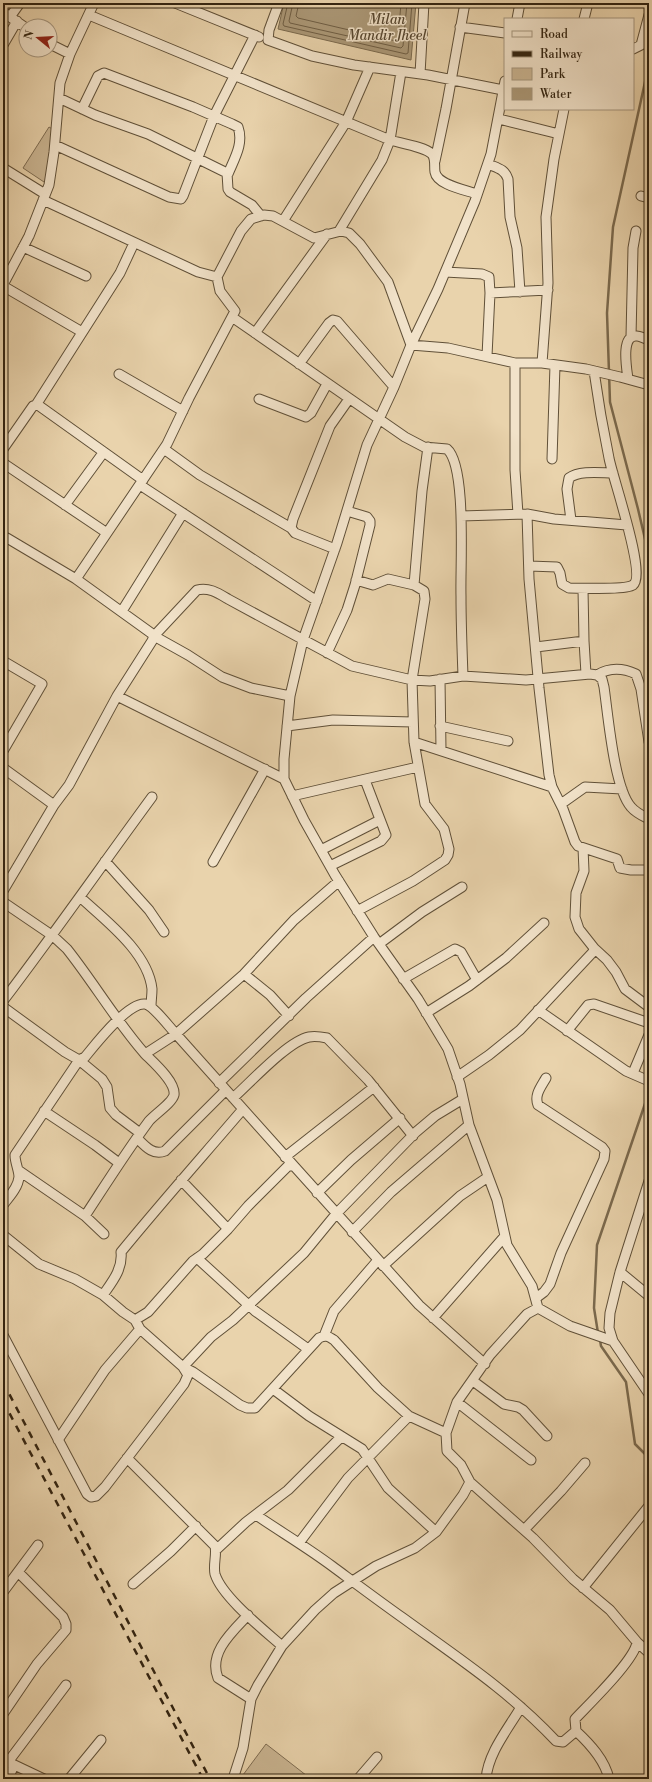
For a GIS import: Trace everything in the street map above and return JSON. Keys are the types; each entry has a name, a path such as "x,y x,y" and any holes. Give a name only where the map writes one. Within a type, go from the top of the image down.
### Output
{"street":[{"path":"3,46 10,16 20,3"},
{"path":"82,332 3,286 6,272 29,236 49,185 55,146 60,82 70,54 94,3"},
{"path":"175,3 312,56 370,67 420,74 503,90"},
{"path":"268,40 269,30 279,3"},
{"path":"420,74 424,3"},
{"path":"464,3 434,171 441,181 477,194"},
{"path":"517,18 520,3"},
{"path":"584,18 588,3"},
{"path":"89,15 390,140 426,150 432,154 435,161"},
{"path":"634,49 641,44 649,15"},
{"path":"460,27 504,33"},
{"path":"55,146 177,199 181,199 184,196 197,157 214,116 255,35"},
{"path":"58,48 70,54"},
{"path":"283,221 346,122 370,67"},
{"path":"339,231 378,166 390,140 401,72"},
{"path":"82,109 98,76 104,73 214,116 238,127 241,137 228,174 228,189 230,192 252,205 261,216"},
{"path":"504,86 499,119 488,164 445,272 367,445 335,549 303,640 290,696 284,759 284,778 292,796 338,881 426,1013 448,1049 457,1077 469,1125 497,1200 508,1245 532,1286 538,1308 570,1326 613,1341"},
{"path":"58,98 82,109 148,134 197,157 228,174"},
{"path":"542,363 548,290 546,217 564,110"},
{"path":"499,119 559,134"},
{"path":"488,164 502,170 508,179 510,217 517,248 520,292"},
{"path":"3,168 44,197 134,243 198,272 217,277"},
{"path":"76,579 164,449 235,311 220,291 217,277 241,231 251,219 261,216 273,216 314,238 339,231 349,233 360,244 388,282 411,345"},
{"path":"624,378 625,354 628,340 631,337 633,248 636,231"},
{"path":"255,333 327,234"},
{"path":"3,449 36,405 120,273 134,243"},
{"path":"23,247 86,276"},
{"path":"445,272 486,275 490,281 487,356"},
{"path":"490,293 548,290"},
{"path":"232,317 327,384 380,418 411,441 428,447 447,449 451,453 458,479 461,516 462,676"},
{"path":"299,364 329,323 333,320 337,321 394,387"},
{"path":"631,337 636,336 649,340"},
{"path":"411,345 448,348 515,363 542,363 597,371 649,385"},
{"path":"515,363 515,470 523,514 548,767 552,787 561,804 575,842 583,848 609,855 616,859 620,868 649,870"},
{"path":"552,459 555,365"},
{"path":"529,566 557,567 564,586 583,589 623,588 632,586 636,582 637,574 627,525 614,473 609,461 602,422 597,371"},
{"path":"119,374 183,411"},
{"path":"259,399 306,417 311,413 327,384"},
{"path":"291,528 320,447 330,426 349,398"},
{"path":"36,405 103,453 183,514 317,601"},
{"path":"414,585 422,492 428,447"},
{"path":"164,449 200,475 291,528 295,533 335,549"},
{"path":"65,505 103,453"},
{"path":"3,463 107,533"},
{"path":"571,520 567,489 569,478 573,475 614,473"},
{"path":"327,653 347,610 356,580 370,521 367,517 347,511"},
{"path":"122,611 183,514"},
{"path":"461,516 523,514 627,525"},
{"path":"4,538 76,579 122,611 154,636 188,655 222,677 251,688 290,696"},
{"path":"356,580 373,585 388,578 421,588 425,594 412,680 414,742 425,804 444,828 449,849 445,860 413,881 357,911"},
{"path":"583,589 586,674"},
{"path":"3,891 54,805 69,785 117,696 154,636 197,590 210,590 352,666 412,680 440,679 462,676 539,680 586,674 597,675 608,670 615,669 626,670 636,674 641,689 649,742"},
{"path":"536,647 584,641"},
{"path":"3,661 42,684 3,751"},
{"path":"597,675 602,679 604,687 611,740 625,799 631,808 649,819"},
{"path":"440,679 441,750"},
{"path":"117,696 284,778"},
{"path":"287,726 333,720 413,722"},
{"path":"440,726 508,741"},
{"path":"414,742 552,787"},
{"path":"292,796 418,767"},
{"path":"3,768 54,805"},
{"path":"213,862 265,769"},
{"path":"330,866 381,841 386,835 365,780"},
{"path":"561,804 578,790 585,788 622,789"},
{"path":"3,1001 53,936 104,861 152,797"},
{"path":"321,850 380,820"},
{"path":"583,848 584,871 576,893 575,917 579,929 594,948 607,960 616,972 625,989 649,1007"},
{"path":"104,861 149,910 164,932"},
{"path":"145,1054 176,1034 244,974 294,920 338,881"},
{"path":"219,1083 289,1016 376,940 462,888"},
{"path":"80,897 122,936 141,960 149,977 152,989 151,1007"},
{"path":"3,902 53,936 68,949 118,1019 174,1088 174,1095 171,1100 153,1116 138,1136 85,1216"},
{"path":"426,1013 477,980 506,958 544,923"},
{"path":"457,1077 490,1055 520,1030 589,957 594,948"},
{"path":"403,979 455,949 462,952 477,980"},
{"path":"244,974 270,995 289,1016"},
{"path":"3,1205 17,1186 19,1177 15,1163 15,1155 79,1060 85,1057 118,1019 137,1006 145,1004 151,1007 176,1034 419,1306 485,1364"},
{"path":"567,1031 588,1005 594,1004 649,1023"},
{"path":"3,1007 65,1052 79,1060 105,1083 110,1108 154,1152 159,1153 165,1151 226,1090"},
{"path":"538,1010 567,1031 633,1073 648,1080"},
{"path":"633,1073 649,1035"},
{"path":"233,1098 285,1051 302,1039 310,1036 327,1038 332,1040 374,1087 413,1136"},
{"path":"536,1298 544,1292 550,1284 561,1253 604,1158 605,1151 602,1147 538,1105 536,1100 537,1095 546,1078"},
{"path":"286,1157 374,1087"},
{"path":"183,1368 218,1331 250,1306 304,1253 336,1214 413,1136 435,1116 463,1099"},
{"path":"103,1295 118,1273 122,1259 121,1252 243,1109"},
{"path":"44,1111 119,1163"},
{"path":"317,1192 351,1160 400,1118"},
{"path":"352,1232 391,1192 469,1125"},
{"path":"135,1320 148,1312 182,1272 228,1229 248,1206 288,1166 294,1166"},
{"path":"18,1170 85,1216 104,1234"},
{"path":"183,1368 193,1372 240,1405 247,1408 255,1408 308,1349 324,1336 334,1312 381,1263 460,1196 488,1177"},
{"path":"181,1180 228,1229"},
{"path":"649,1181 620,1272 610,1313 609,1328 613,1341 649,1394"},
{"path":"3,1235 39,1264 75,1278 103,1295 135,1320 140,1329 183,1368 188,1375 184,1384 105,1487 96,1496 91,1497 87,1494 3,1335"},
{"path":"433,1318 505,1236"},
{"path":"197,1258 250,1306 308,1349"},
{"path":"620,1272 649,1296"},
{"path":"538,1308 527,1314 490,1355 457,1402 446,1433 447,1450 461,1465 470,1482 524,1530 583,1588 610,1610 637,1642 649,1653"},
{"path":"58,1440 106,1370 140,1329"},
{"path":"324,1336 328,1336 334,1340 378,1388 409,1416 446,1433"},
{"path":"473,1381 504,1404 518,1407 523,1410 547,1436"},
{"path":"273,1389 309,1416 362,1449 388,1488 436,1532"},
{"path":"457,1402 531,1460"},
{"path":"298,1543 348,1478 409,1416"},
{"path":"216,1550 256,1515 288,1490 341,1437"},
{"path":"127,1458 215,1546 214,1568 217,1579 228,1594 248,1616 282,1646"},
{"path":"524,1530 585,1463"},
{"path":"233,1779 243,1748 251,1699 282,1646 315,1610 334,1593 376,1566 415,1548 436,1532 463,1495 470,1482"},
{"path":"583,1588 649,1506"},
{"path":"256,1515 332,1566 352,1582 472,1666 521,1707 556,1741 563,1742 576,1731"},
{"path":"133,1584 171,1551 196,1526"},
{"path":"3,1592 38,1545"},
{"path":"3,1714 37,1664 66,1630 66,1624 63,1617 18,1572"},
{"path":"248,1616 223,1643 215,1666 218,1678 251,1699"},
{"path":"609,1779 608,1771 590,1743 576,1731 574,1720 619,1671 636,1649 637,1642"},
{"path":"8,1779 9,1762 66,1685"},
{"path":"486,1779 486,1769 490,1759 521,1707"},
{"path":"69,1779 101,1740"},
{"path":"358,1779 377,1757"},
{"path":"9,1762 44,1779"}],"green space":[{"path":"49,127 54,130 47,184 23,168"},
{"path":"266,1744 311,1779 240,1779"}],"water":[{"name":"Milan Mandir Jheel","path":"284,3 416,3 411,60 278,29"}],"waterway":[{"path":"649,64 613,227 607,313 610,402 649,556"},
{"path":"598,1333 594,1308 597,1245 649,1092"},
{"path":"600,1340 601,1346 626,1382 635,1444 649,1458"}],"railway":[{"path":"3,1382 210,1779"},
{"path":"3,1401 203,1779"}]}
